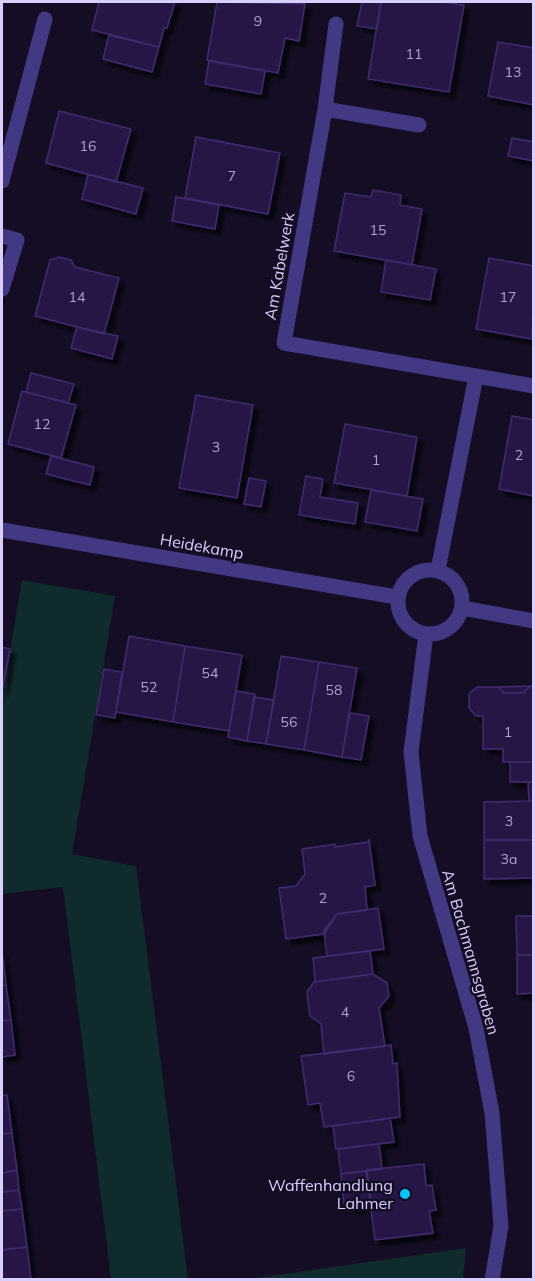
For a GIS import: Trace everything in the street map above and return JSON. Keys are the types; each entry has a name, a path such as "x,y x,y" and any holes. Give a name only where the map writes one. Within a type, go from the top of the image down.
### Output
{"street":[{"path":"2,181 45,19"},
{"name":"Am Kabelwerk","path":"336,24 325,109 284,343 534,386"},
{"path":"325,109 419,125"},
{"path":"2,236 17,240 2,290"},
{"path":"438,570 476,376"},
{"name":"Heidekamp","path":"2,530 397,597"},
{"path":"438,570 455,581 461,593 462,608 455,622 446,630 426,634 407,625 401,617 397,597 408,576 418,571 438,570"},
{"path":"462,608 534,621"},
{"name":"Am Bachmannsgraben","path":"426,634 411,752 420,836 476,1028 492,1113 501,1226 492,1280"}],"green space":[{"path":"22,580 115,596 72,854 136,866 188,1279 111,1279 63,887 2,894 2,698"},
{"path":"466,1248 463,1279 248,1279"}],"building":[{"path":"99,2 175,2 159,47 92,30"},
{"path":"217,2 305,4 299,41 285,38 278,73 207,60"},
{"path":"362,2 381,2 377,29 357,26"},
{"path":"381,2 442,2 464,5 449,92 368,79"},
{"path":"109,35 159,47 152,72 103,59"},
{"path":"498,42 534,48 534,105 488,96"},
{"path":"209,61 265,71 261,94 205,84"},
{"path":"59,111 131,129 116,182 46,163"},
{"path":"196,137 280,153 268,214 185,198"},
{"path":"512,138 534,142 534,161 508,156"},
{"path":"88,174 143,188 136,214 82,199"},
{"path":"373,190 401,195 400,205 422,209 412,265 334,251 345,193 371,197"},
{"path":"176,197 219,205 215,229 172,221"},
{"path":"59,257 71,260 75,267 119,278 104,334 35,316 50,260"},
{"path":"489,258 534,266 532,339 476,329"},
{"path":"386,260 436,269 430,300 381,292"},
{"path":"77,327 118,336 112,359 71,348"},
{"path":"31,373 74,384 68,403 26,392"},
{"path":"22,391 76,405 61,458 8,444"},
{"path":"196,395 253,405 237,498 179,488"},
{"path":"512,416 534,420 534,496 499,489"},
{"path":"345,424 417,437 407,496 334,483"},
{"path":"51,456 94,467 90,485 46,474"},
{"path":"306,476 323,479 320,497 358,503 355,524 299,515"},
{"path":"249,478 266,481 261,507 244,504"},
{"path":"371,490 423,499 417,531 365,522"},
{"path":"129,636 185,646 173,722 116,712"},
{"path":"185,646 242,655 229,731 173,722"},
{"path":"2,647 10,649 2,692"},
{"path":"281,656 319,662 304,750 266,744"},
{"path":"319,662 357,668 342,757 304,750"},
{"path":"104,669 122,672 115,718 96,715"},
{"path":"530,686 534,686 534,762 503,762 503,749 483,749 483,716 476,716 469,708 469,694 477,687 498,687 504,693 523,693"},
{"path":"530,686 523,693 504,693 498,687"},
{"path":"236,691 255,694 247,741 228,737"},
{"path":"254,697 274,700 266,744 247,741"},
{"path":"349,713 369,716 361,760 342,757"},
{"path":"510,762 534,762 534,782 510,782"},
{"path":"528,782 534,782 534,801 529,801"},
{"path":"534,801 534,840 484,840 484,802"},
{"path":"369,840 375,885 365,887 367,910 337,914 324,934 286,939 279,888 296,886 305,874 302,849 335,844 335,847"},
{"path":"484,840 534,840 534,878 484,879"},
{"path":"378,908 384,949 327,956 324,931 337,914"},
{"path":"516,916 534,916 534,955 517,955"},
{"path":"2,950 6,985 2,986"},
{"path":"370,951 373,974 315,982 313,958"},
{"path":"517,955 534,955 534,993 517,994"},
{"path":"373,974 387,983 389,996 379,1008 385,1046 324,1054 321,1024 310,1016 307,992 314,982"},
{"path":"6,985 11,1020 2,1021 2,986"},
{"path":"11,1020 15,1055 2,1057 2,1021"},
{"path":"391,1045 393,1064 397,1063 400,1117 324,1127 320,1103 308,1105 301,1056"},
{"path":"2,1095 7,1095 12,1133 2,1134"},
{"path":"390,1118 394,1142 336,1149 333,1126"},
{"path":"12,1133 17,1170 2,1173 2,1134"},
{"path":"379,1144 382,1169 341,1174 338,1149"},
{"path":"424,1164 426,1186 432,1185 436,1210 429,1211 433,1233 375,1240 366,1170"},
{"path":"17,1170 19,1190 2,1192 2,1173"},
{"path":"367,1171 371,1205 350,1208 344,1204 341,1174"},
{"path":"19,1190 22,1209 2,1211 2,1192"},
{"path":"22,1209 27,1247 2,1250 2,1211"},
{"path":"27,1247 31,1280 2,1280 2,1250"}],"place":[{"name":"Waffenhandlung Lahmer","path":"405,1194"}]}
